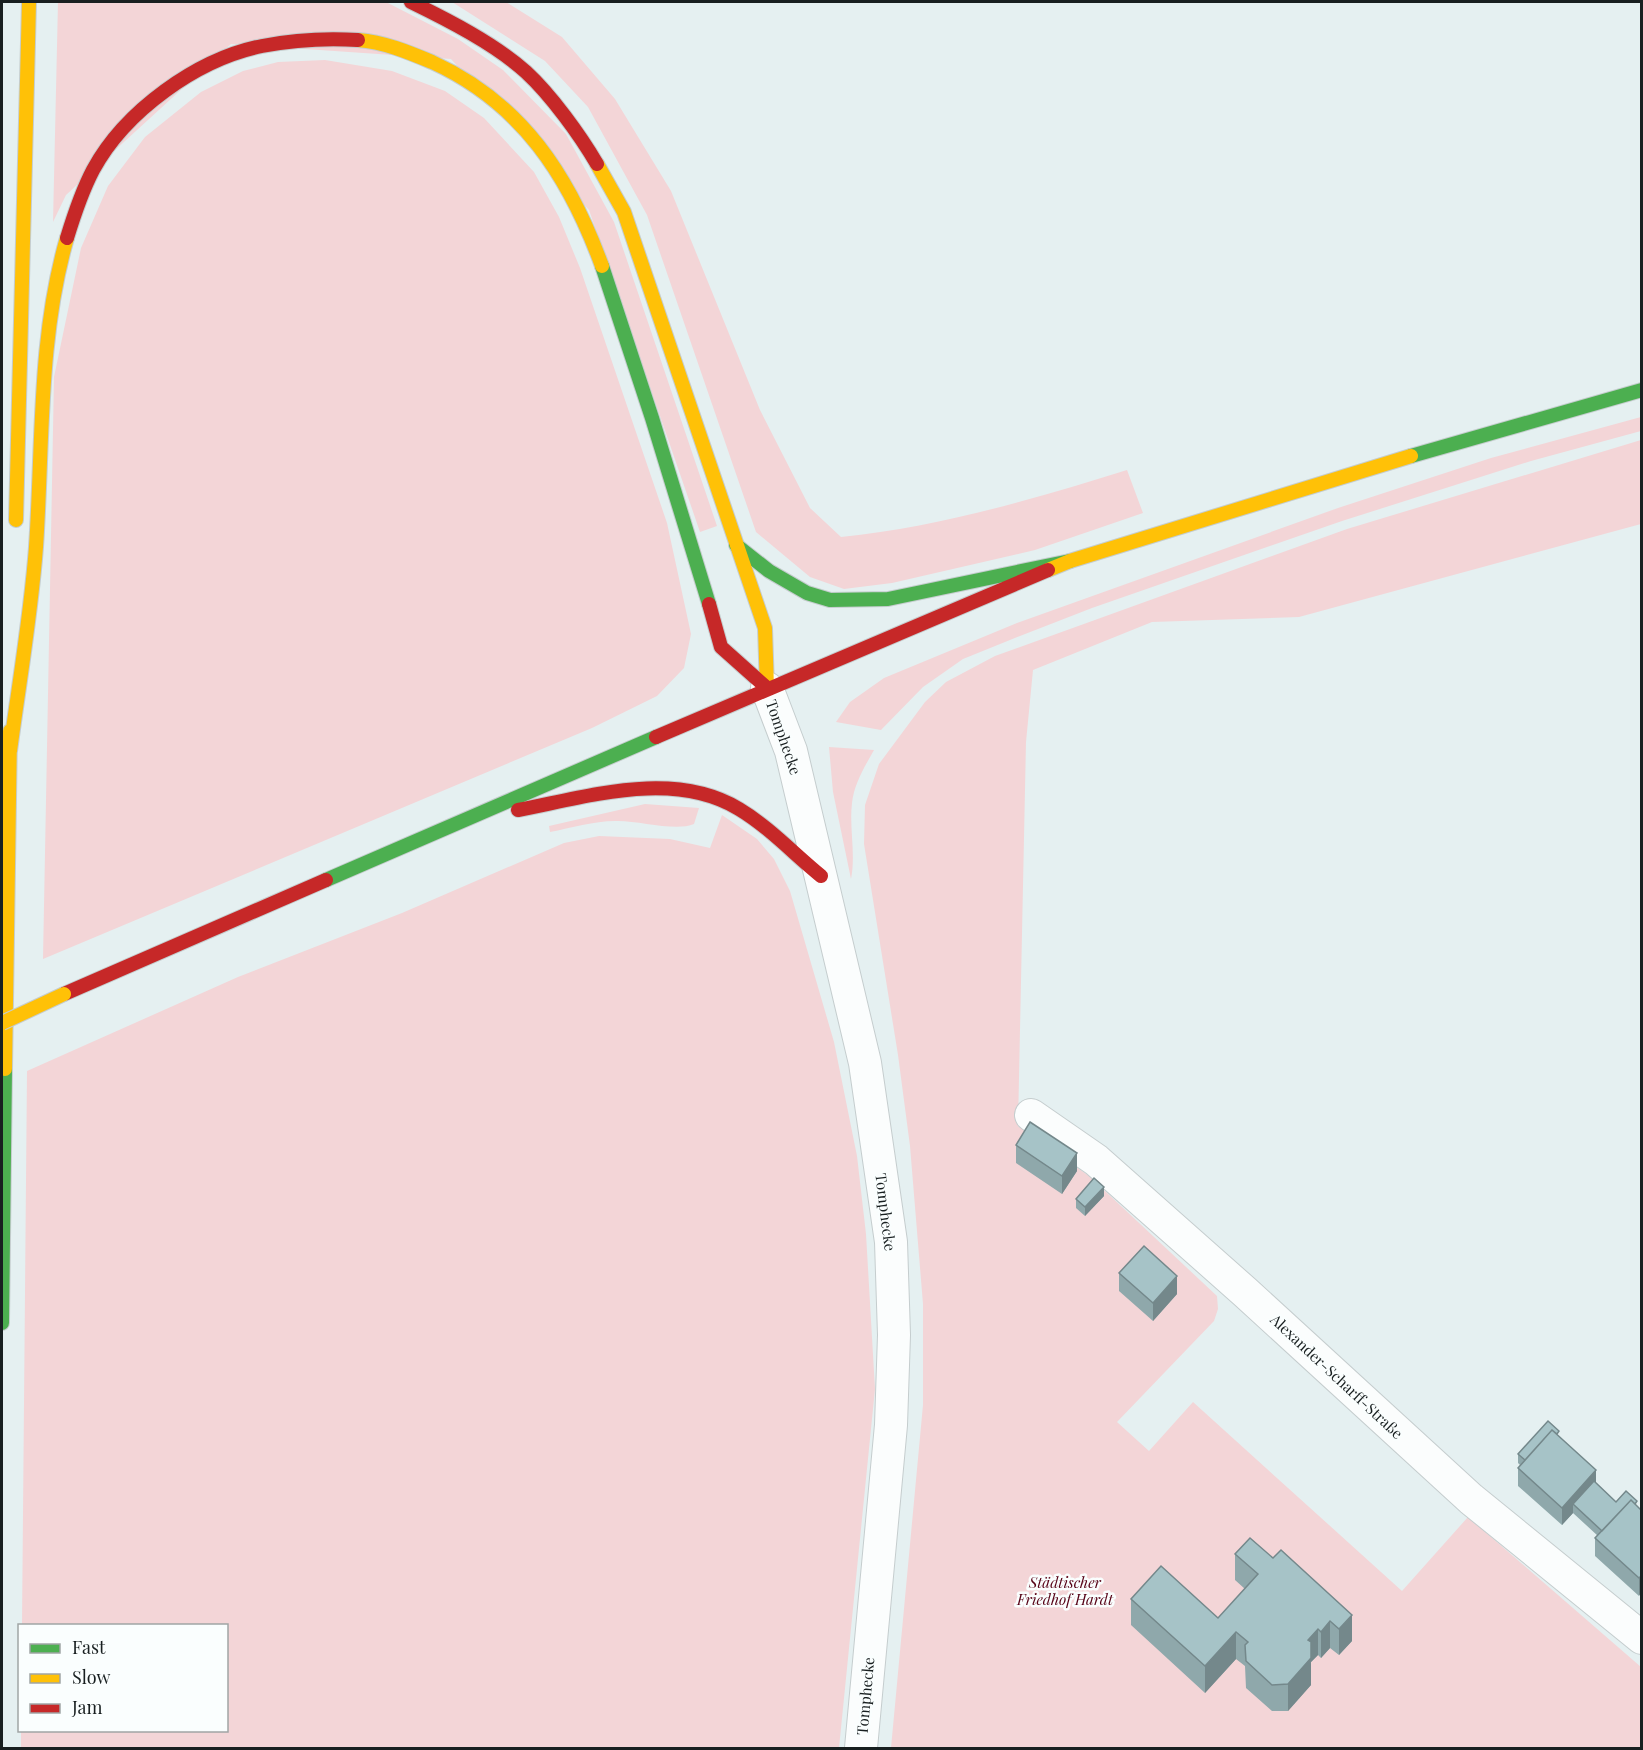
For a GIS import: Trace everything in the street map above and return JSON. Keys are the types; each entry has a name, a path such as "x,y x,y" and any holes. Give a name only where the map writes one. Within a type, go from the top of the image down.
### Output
{"main road":[{"path":"16,538 29,2"},
{"path":"411,2 456,24 526,72 581,137 624,212 765,628 767,688"},
{"path":"10,751 36,551 48,350 62,248 94,168 131,120 189,74 250,48 279,43 351,40 384,44 453,71 501,106 537,143 569,188 612,288 722,647 767,688"},
{"path":"2,1023 767,688 1070,561 1380,464 1641,390"},
{"path":"736,545 769,571 807,593 830,600 888,599 1070,561"},
{"path":"2,1323 13,621"},
{"path":"469,818 622,792 687,790 709,794 738,808 821,876"}],"street":[{"name":"Tomphecke","path":"767,688 791,751 865,1064 891,1242 894,1335 891,1425 861,1749"},
{"name":"Alexander-Scharff-Straße","path":"1031,1115 1096,1160 1245,1292 1471,1499 1641,1638"}],"green space":[{"path":"58,2 386,2 458,39 503,70 566,134 614,222 717,526 700,532 589,210 451,59 231,44 66,195 53,222"},
{"path":"452,2 506,2 562,37 615,99 671,191 760,410 810,508 841,537 914,526 986,511 1127,470 1143,513 1035,550 892,583 844,589 810,577 756,532 647,215 588,107 545,61"},
{"path":"325,60 392,71 445,91 484,118 534,172 559,217 580,268 667,523 691,634 684,668 657,696 592,728 43,959 54,377 81,248 108,186 145,137 201,92 243,71 278,62"},
{"path":"1641,417 1641,431 1531,461 1342,521 1092,608 963,659 923,687 881,730 836,722 850,702 884,678 1017,623 1338,508 1491,458"},
{"name":"Städtischer Friedhof Hardt","path":"1641,440 1641,524 1299,617 1152,622 1033,670 1026,742 1018,1126 1089,1176 1217,1296 1218,1309 1214,1321 1117,1422 1149,1451 1193,1402 1402,1591 1468,1517 1641,1667 1641,1748 891,1748 923,1405 923,1304 910,1146 898,1055 864,844 865,805 879,764 925,702 946,682 995,656 1347,529"},
{"path":"829,747 874,750 860,775 853,796 851,879 833,792"},
{"path":"645,804 699,808 694,824 686,826 607,821 550,832 549,826"},
{"path":"722,815 757,839 774,859 790,891 834,1042 857,1156 866,1234 875,1389 839,1748 21,1748 21,1732 228,1732 228,1624 22,1624 27,1071 238,977 402,913 564,843 599,836 670,839 710,848"}],"building":[{"path":"1030,1122 1077,1153 1062,1176 1016,1145"},
{"path":"1094,1178 1104,1187 1085,1207 1076,1199"},
{"path":"1144,1246 1177,1276 1153,1303 1119,1273"},
{"path":"1548,1421 1559,1431 1557,1434 1552,1430 1525,1460 1518,1454"},
{"path":"1552,1430 1596,1470 1562,1508 1518,1468"},
{"path":"1594,1481 1616,1502 1626,1491 1637,1501 1635,1504 1631,1500 1602,1531 1573,1504"},
{"path":"1631,1500 1641,1510 1641,1576 1639,1578 1595,1538"},
{"path":"1250,1538 1273,1558 1281,1550 1352,1615 1339,1629 1330,1621 1321,1632 1318,1629 1308,1640 1311,1642 1311,1658 1288,1684 1272,1685 1246,1661 1245,1645 1248,1642 1236,1632 1205,1666 1131,1599 1161,1566 1218,1618 1258,1574 1235,1554"}],"traffic: fast":[{"path":"602,266 709,604"},
{"path":"1411,456 1642,390"},
{"path":"736,545 769,571 807,593 830,600 888,599 1070,561"},
{"path":"326,880 656,737"},
{"path":"2,1323 5,1069"}],"traffic: slow":[{"path":"16,520 29,2"},
{"path":"358,40 387,45 432,62 464,79 517,121 557,173 574,202 602,266"},
{"path":"597,164 624,212 765,628 767,688"},
{"path":"10,751 34,572 46,353 51,314 67,238"},
{"path":"1048,570 1070,561 1411,456"},
{"path":"5,1069 10,731"},
{"path":"2,1023 64,994"}],"traffic: jam":[{"path":"411,2 486,42 526,72 564,116 597,164"},
{"path":"67,238 85,186 107,148 143,108 188,75 237,53 262,46 310,40 358,40"},
{"path":"656,737 1048,570"},
{"path":"709,604 721,647 767,688"},
{"path":"518,810 601,793 658,788 686,790 713,797 750,816 821,876"},
{"path":"64,994 326,880"}]}
